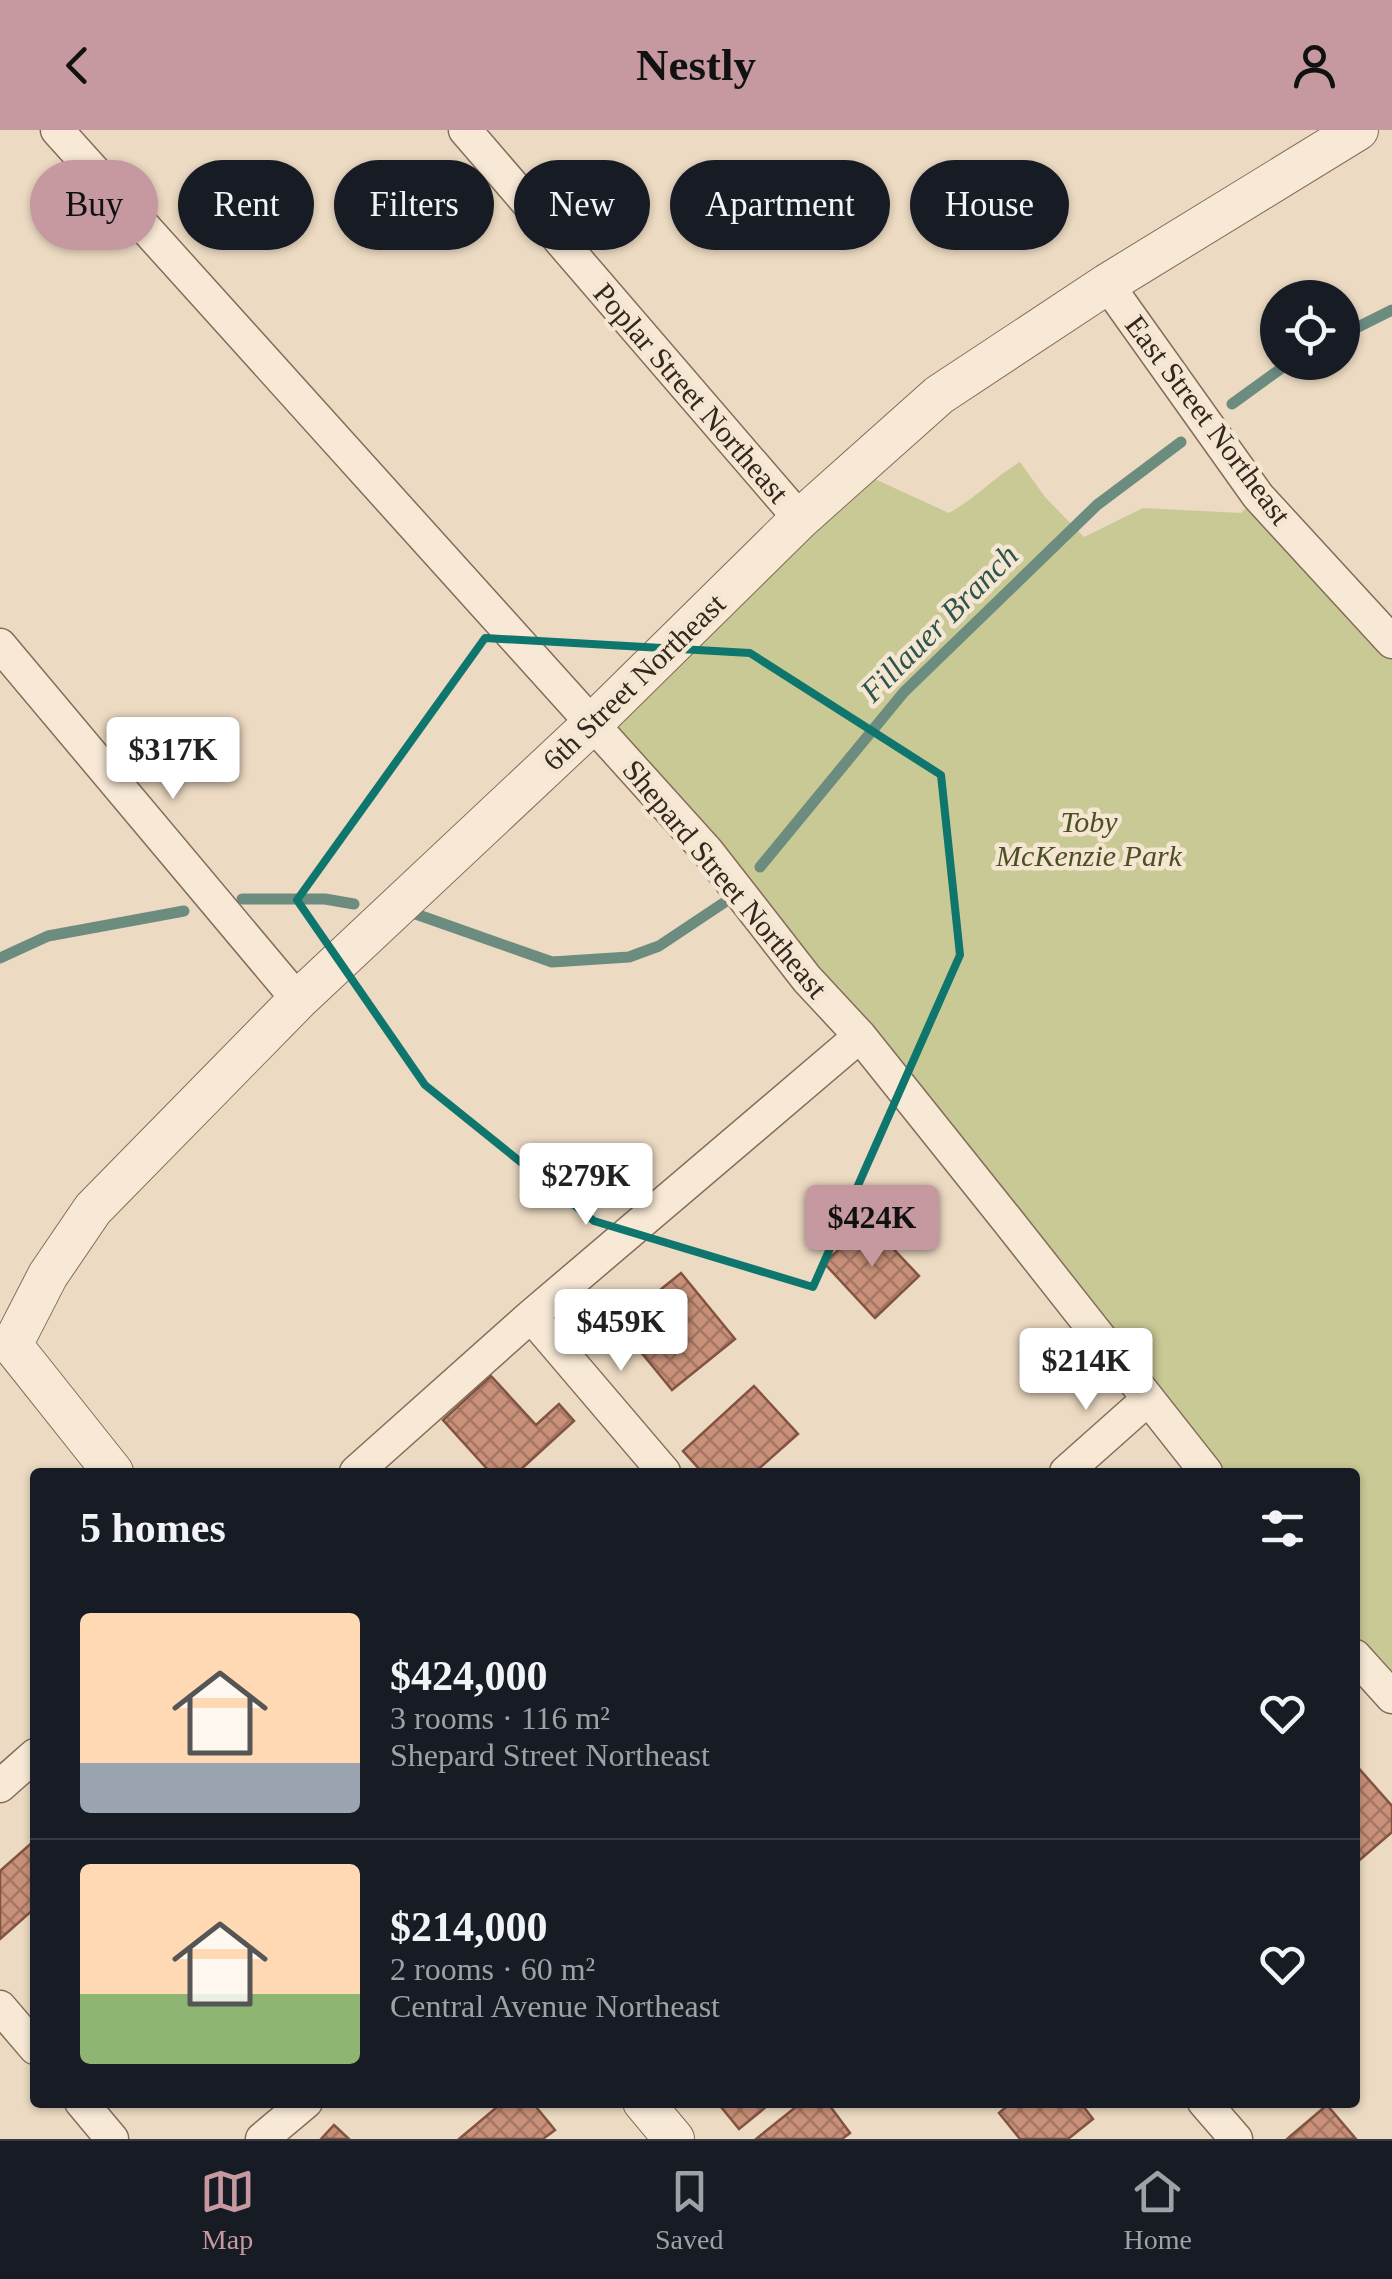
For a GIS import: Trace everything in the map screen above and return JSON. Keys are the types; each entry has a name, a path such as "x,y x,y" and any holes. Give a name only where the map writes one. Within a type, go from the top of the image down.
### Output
{"street":[{"name":"Shepard Street Northeast","path":"57,130 708,852 807,979 860,1036 1203,1468"},
{"name":"Poplar Street Northeast","path":"465,130 800,519"},
{"name":"6th Street Northeast","path":"6,1338 93,1209 298,1000 592,725 800,519 939,395 1106,284 1358,130"},
{"name":"East Street Northeast","path":"1106,284 1258,496 1392,642"},
{"path":"0,645 298,1000"},
{"path":"360,1468 531,1316 860,1036"},
{"path":"531,1316 661,1468"},
{"path":"6,1338 110,1468"},
{"path":"1070,1468 1147,1400"},
{"path":"1360,1662 1392,1698"},
{"path":"0,1786 30,1760"},
{"path":"0,2007 30,2042"},
{"path":"86,2108 112,2139"},
{"path":"262,2139 299,2108"},
{"path":"648,2108 674,2139"},
{"path":"1209,2108 1236,2139"}],"highlighted area":[{"path":"485,638 750,653 941,775 960,955 813,1287 594,1221 425,1085 297,900"}],"green space":[{"name":"Toby McKenzie Park","path":"1020,462 1045,497 1084,537 1143,508 1241,513 1258,496 1392,642 1392,1697 1360,1658 1360,1468 1204,1468 591,725 855,470 949,513"}],"building":[{"path":"868,1222 919,1276 875,1318 824,1263"},
{"path":"681,1273 735,1339 672,1390 618,1324"},
{"path":"491,1376 536,1425 559,1404 574,1421 522,1468 486,1468 443,1420"},
{"path":"754,1386 798,1434 760,1468 698,1468 683,1451"},
{"path":"1360,1770 1392,1806 1392,1832 1360,1860"},
{"path":"30,1844 30,1912 0,1939 0,1871"},
{"path":"496,2108 537,2108 555,2130 543,2139 459,2139"},
{"path":"722,2108 765,2108 739,2129"},
{"path":"795,2108 831,2108 850,2133 842,2139 756,2139"},
{"path":"1005,2108 1085,2108 1093,2119 1068,2139 1020,2139 999,2113"},
{"path":"1323,2108 1330,2108 1356,2139 1287,2139"},
{"path":"334,2125 349,2139 321,2139"}],"waterway":[{"name":"Fillauer Branch","path":"1360,326 1392,310"},
{"name":"Fillauer Branch","path":"1232,404 1265,380"},
{"name":"Fillauer Branch","path":"760,867 904,692 1097,505 1181,442"},
{"name":"Fillauer Branch","path":"410,912 552,962 629,957 659,946 737,894"},
{"name":"Fillauer Branch","path":"242,899 325,899 354,904"},
{"name":"Fillauer Branch","path":"0,958 48,936 184,911"}]}
